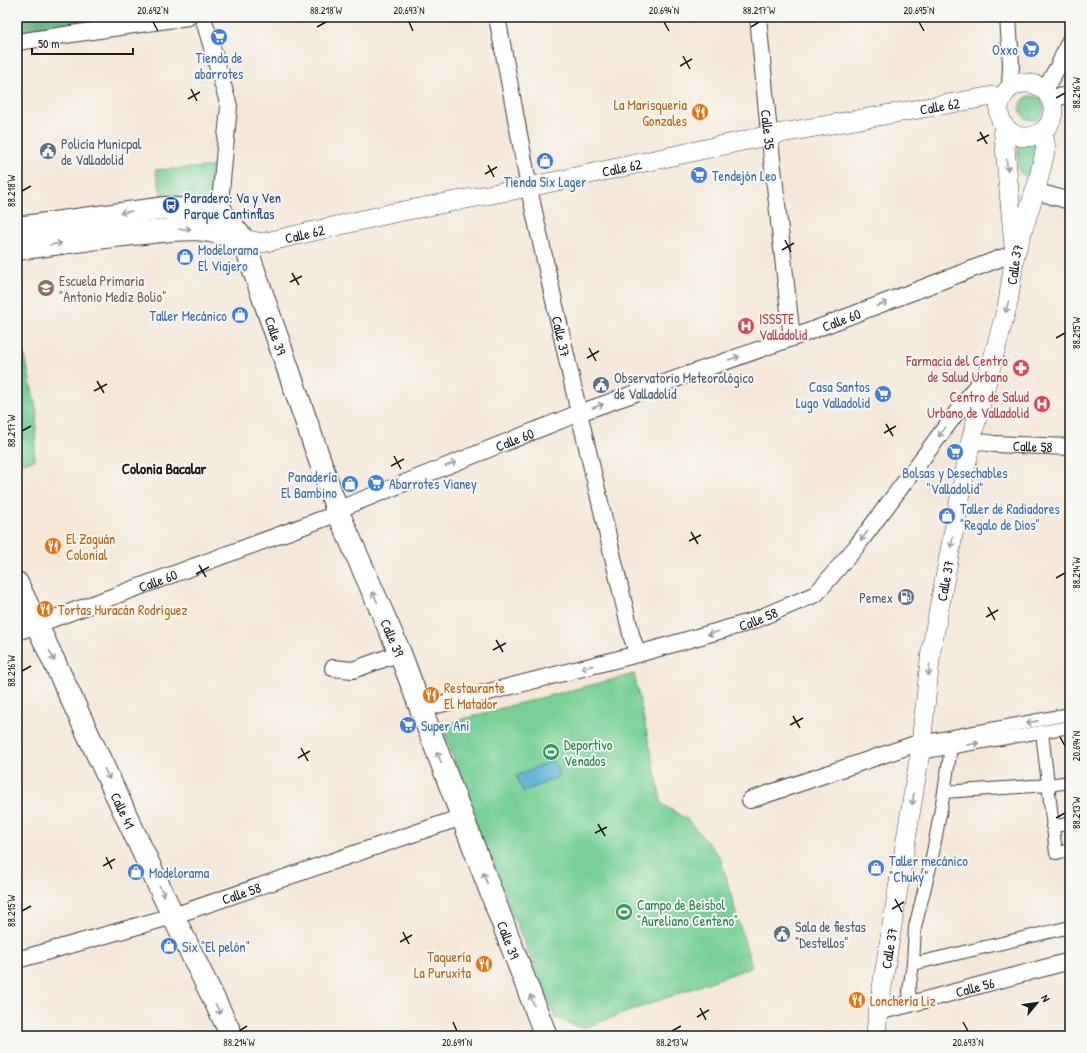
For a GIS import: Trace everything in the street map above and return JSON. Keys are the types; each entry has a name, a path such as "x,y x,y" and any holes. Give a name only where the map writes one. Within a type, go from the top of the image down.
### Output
{"main road":[{"path":"17,228 165,208 209,212 233,232"},
{"path":"105,215 105,237"},
{"path":"17,249 171,230 196,229 233,232"},
{"name":"Calle 39","path":"233,232 337,510 400,653 420,709 546,1036"},
{"name":"Calle 41","path":"17,583 38,624 173,916 232,1036"}],"street":[{"path":"17,42 188,17"},
{"name":"Calle 39","path":"203,17 228,106 220,202 233,232"},
{"name":"Calle 37","path":"497,17 528,187 579,413 632,638 638,654"},
{"name":"Calle 35","path":"758,17 792,338"},
{"path":"1008,17 1011,64 1005,95 999,110 1003,126 1015,254"},
{"path":"1047,94 1070,40"},
{"path":"1003,126 1009,132 1018,136 1026,138 1035,136 1043,132 1049,125 1053,107 1047,94 1037,86 1028,83 1019,84 1005,95"},
{"path":"1047,94 1070,95"},
{"name":"Calle 62","path":"233,232 262,243 393,213 528,187 770,135 1005,95"},
{"name":"Calle 37","path":"877,1036 878,1012 921,748 931,651 971,440 1008,304 1015,254 1035,191 1046,148 1043,132"},
{"path":"1035,191 1070,201"},
{"name":"Calle 60","path":"17,632 328,517 337,510 579,413 792,338 1015,254"},
{"name":"Calle 58","path":"420,709 638,654 750,622 816,594 856,547 991,367"},
{"name":"Calle 58","path":"971,440 994,444 1070,447"},
{"path":"333,668 353,670 400,653"},
{"path":"750,800 921,748 1070,714"},
{"path":"921,748 951,748 1070,727"},
{"path":"1042,732 1056,853 1070,850"},
{"path":"910,1004 909,990 916,927 931,863 951,748"},
{"path":"944,792 1048,785 1070,782"},
{"name":"Calle 58","path":"17,960 173,916 462,817"},
{"path":"1052,826 1070,824"},
{"path":"913,964 1070,926"},
{"name":"Calle 56","path":"878,1012 1070,961"}],"green space":[{"path":"17,17 193,17 17,46"},
{"path":"1032,96 1040,100 1044,108 1040,116 1032,120 1024,116 1020,108 1024,100"},
{"path":"1018,138 1039,141 1032,170 1025,176 1020,173 1018,167"},
{"path":"223,166 220,202 165,208 155,170"},
{"path":"23,346 37,414 34,460 17,464 17,347"},
{"name":"Campo de Beisbol \"Aureliano Centeno\"","path":"634,674 662,804 688,820 720,857 752,967 583,1028 555,1018 477,827 442,725"}],"water":[{"path":"553,760 560,776 523,792 516,776"}],"place":[{"name":"Tienda de abarrotes","path":"219,37"},
{"name":"Oxxo","path":"1031,49"},
{"name":"La Marisqueria Gonzales","path":"700,112"},
{"name":"Policía Municpal de Valladolid","path":"48,151"},
{"name":"Tienda Six Lager","path":"545,161"},
{"name":"Tendejón Leo","path":"699,175"},
{"name":"Paradero: Va y Ven Parque Cantinflas","path":"171,205"},
{"name":"Modelorama El Viajero","path":"185,257"},
{"name":"Escuela Primaria \"Antonio Medíz Bolio\"","path":"46,288"},
{"name":"Taller Mecánico","path":"240,315"},
{"name":"ISSSTE Valladolid","path":"746,326"},
{"name":"Farmacia del Centro de Salud Urbano","path":"1021,368"},
{"name":"Observatorio Meteorológico de Valladolid","path":"601,385"},
{"name":"Casa Santos Lugo Valladolid","path":"883,394"},
{"name":"Centro de Salud Urbano de Valladolid","path":"1042,404"},
{"name":"Bolsas y Desechables \"Valladolid\"","path":"955,452"},
{"name":"Abarrotes Vianey","path":"376,483"},
{"name":"Panadería El Bambino","path":"350,484"},
{"name":"Taller de Radiadores \"Regalo de Dios\"","path":"947,516"},
{"name":"El Zaguán Colonial","path":"53,546"},
{"name":"Pemex","path":"906,597"},
{"name":"Tortas Huracán Rodríguez","path":"45,609"},
{"name":"Restaurante El Matador","path":"431,695"},
{"name":"Super Ani","path":"408,725"},
{"name":"Deportivo Venados","path":"551,752"},
{"name":"Taller mecánico \"Chuky\"","path":"876,868"},
{"name":"Modelorama","path":"136,872"},
{"name":"Campo de Beisbol \"Aureliano Centeno\"","path":"624,912"},
{"name":"Sala de fiestas \"Destellos\"","path":"782,934"},
{"name":"Six \"El pelón\"","path":"169,946"},
{"name":"Taquería La Puruxita","path":"484,964"},
{"name":"Lonchería Liz","path":"857,1000"}],"district":[{"name":"Colonia Bacalar","path":"164,468"}]}
